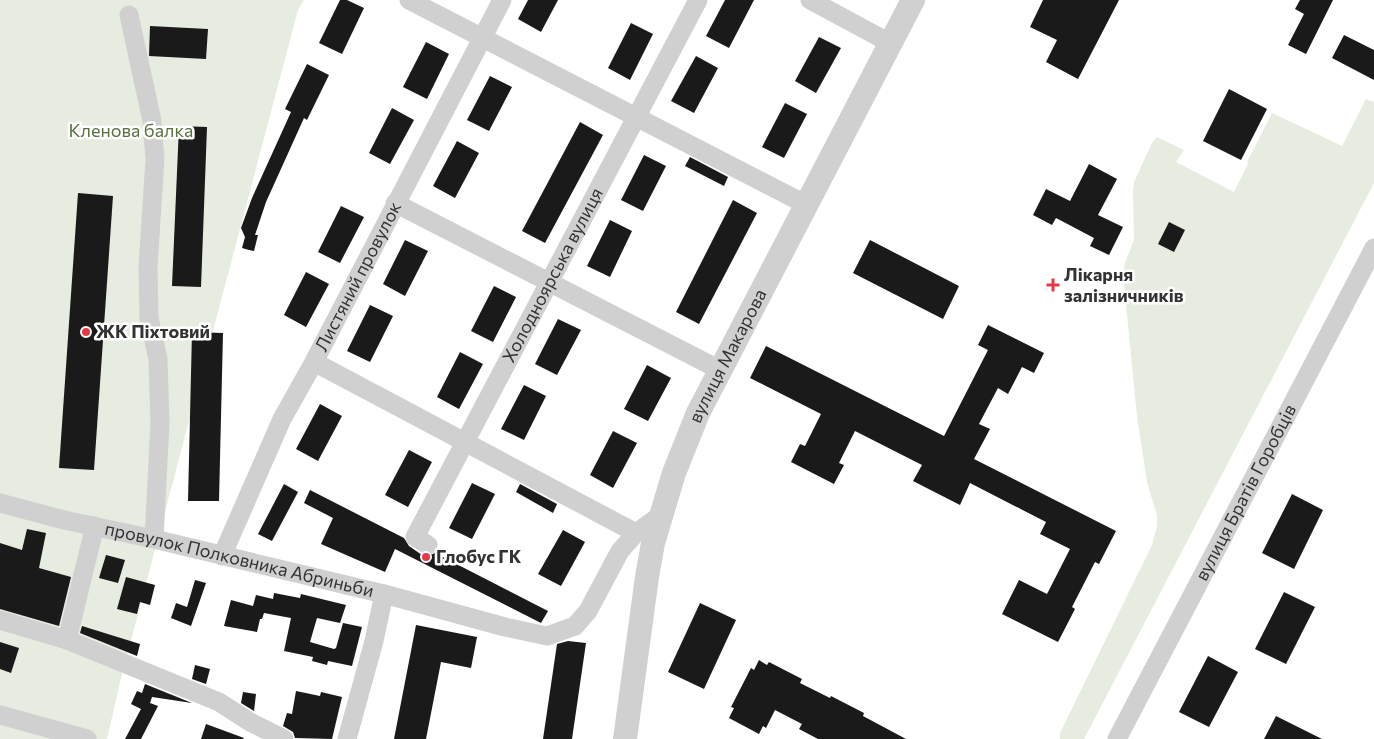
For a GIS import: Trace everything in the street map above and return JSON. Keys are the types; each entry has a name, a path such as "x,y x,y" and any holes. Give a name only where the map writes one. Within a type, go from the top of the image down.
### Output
{"street":[{"path":"409,0 807,205"},
{"name":"Листяний провулок","path":"222,556 282,419 314,362 502,0"},
{"name":"Холодноярська вулиця","path":"428,545 415,537 698,0"},
{"path":"810,0 890,44"},
{"name":"вулиця Макарова","path":"625,739 647,577 661,515 685,443 698,412 913,0"},
{"path":"129,15 152,121 155,159 148,266 149,318 158,359 160,423 154,539"},
{"path":"395,203 720,370"},
{"name":"вулиця Братів Горобців","path":"1117,739 1374,248"},
{"path":"314,362 636,534"},
{"name":"провулок Полковника Абриньби","path":"0,503 384,594 505,627 547,636 575,626 582,618 620,551 636,534 661,515"},
{"name":"провулок Полковника Абриньби","path":"67,640 95,526"},
{"name":"провулок Полковника Абриньби","path":"347,739 374,641 384,594"},
{"path":"0,620 67,640 219,702 250,722 284,739"},
{"path":"0,715 87,739"}],"green space":[{"name":"Кленова балка","path":"0,0 304,0 298,10 121,678 107,739 0,739"},
{"path":"1366,99 1374,102 1374,183 1084,739 1060,739 1060,733 1152,545 1157,527 1157,516 1147,482 1137,416 1123,274 1134,240 1134,182 1152,143 1157,137 1184,150 1176,162 1234,192 1272,113 1342,146"}],"building":[{"path":"340,0 347,0 364,8 342,54 319,43"},
{"path":"528,0 558,0 541,32 518,19"},
{"path":"725,0 754,0 729,48 706,36"},
{"path":"1043,0 1119,0 1078,79 1046,62 1057,40 1030,27"},
{"path":"1300,0 1333,0 1306,54 1288,45 1304,14 1295,9"},
{"path":"631,23 653,34 630,80 608,68"},
{"path":"150,26 208,29 206,59 149,56"},
{"path":"1344,35 1374,50 1374,80 1332,58"},
{"path":"819,37 841,48 816,93 795,81"},
{"path":"426,42 449,54 427,99 403,87"},
{"path":"696,56 718,68 694,113 671,101"},
{"path":"307,64 329,75 307,120 304,118 266,202 255,235 258,235 254,251 242,248 245,237 241,228 252,198 291,112 285,109"},
{"path":"490,76 512,87 489,131 467,120"},
{"path":"1229,89 1267,109 1241,160 1203,141"},
{"path":"785,103 807,114 784,158 762,147"},
{"path":"392,108 414,120 390,164 369,153"},
{"path":"580,122 603,135 545,243 522,231"},
{"path":"179,126 207,127 201,287 172,286"},
{"path":"457,141 479,153 455,198 433,186"},
{"path":"644,155 666,166 643,211 621,200"},
{"path":"690,157 728,177 724,186 685,166"},
{"path":"1089,164 1117,179 1098,215 1123,227 1109,255 1090,246 1094,238 1056,218 1052,225 1033,215 1046,189 1070,201"},
{"name":"ЖК Піхтовий","path":"78,193 113,196 94,470 59,468"},
{"path":"733,200 757,213 699,324 676,312"},
{"path":"341,206 364,217 340,263 318,252"},
{"path":"610,220 632,231 610,277 587,266"},
{"path":"1169,222 1185,230 1174,252 1158,244"},
{"path":"405,240 428,251 405,296 383,284"},
{"path":"870,240 959,286 943,319 853,273"},
{"path":"306,272 329,284 306,327 284,315"},
{"path":"494,286 516,297 493,342 471,331"},
{"path":"370,305 393,316 370,362 347,351"},
{"path":"558,319 581,330 557,375 535,364"},
{"path":"988,325 1044,353 1034,373 1022,367 1008,394 998,388 979,424 990,429 974,459 1116,531 1099,564 1095,562 1072,607 1075,609 1058,642 1002,614 1019,580 1047,594 1070,549 1040,534 1046,522 970,483 960,505 913,481 922,465 855,431 839,463 844,465 834,484 791,462 800,444 805,446 821,414 750,378 766,346 944,436 988,350 978,345"},
{"path":"192,332 223,333 219,501 188,501"},
{"path":"460,352 483,364 459,409 437,397"},
{"path":"647,365 671,378 648,421 624,409"},
{"path":"524,385 546,396 524,440 501,429"},
{"path":"320,404 342,416 318,461 296,449"},
{"path":"613,431 637,443 613,488 590,475"},
{"path":"409,450 432,462 408,507 385,495"},
{"path":"472,483 495,494 472,539 449,528"},
{"path":"284,484 298,492 272,541 258,534"},
{"path":"520,484 557,504 553,513 516,492"},
{"name":"Глобус ГК","path":"310,490 404,538 409,546 422,555 428,556 435,553 548,611 541,623 395,549 385,572 321,544 333,518 304,503"},
{"path":"1292,494 1323,510 1294,569 1262,553"},
{"path":"27,529 46,533 39,568 71,577 59,626 0,609 0,543 22,550"},
{"path":"563,530 585,542 561,586 538,574"},
{"path":"106,555 125,560 118,583 99,578"},
{"path":"126,577 155,585 150,605 140,602 137,614 117,609"},
{"path":"195,580 206,583 191,626 171,618 176,603 187,607"},
{"path":"1284,592 1315,607 1286,664 1255,649"},
{"path":"274,593 300,598 301,594 346,605 340,623 317,618 310,642 334,649 336,648 343,623 362,627 352,666 328,661 327,665 312,661 313,657 284,651 291,618 264,613 262,619 260,619 257,632 224,626 231,600 253,606 256,595 273,599"},
{"path":"700,603 736,620 704,689 668,672"},
{"path":"416,625 477,637 471,668 441,662 426,739 394,739"},
{"path":"82,626 140,644 137,656 80,633"},
{"path":"568,641 586,643 572,739 543,739 557,644"},
{"path":"0,642 19,648 11,673 0,669"},
{"path":"1208,656 1238,672 1209,727 1179,712"},
{"path":"759,660 767,665 769,662 802,679 800,683 864,713 863,716 906,739 818,739 799,729 802,724 775,710 766,728 763,726 759,734 729,718 734,708 731,707 751,668 754,670"},
{"path":"195,665 210,669 206,684 192,679"},
{"path":"145,684 192,703 152,697 150,703 158,706 141,739 125,739 141,709 131,704 137,691 142,693"},
{"path":"296,691 320,696 321,692 342,697 332,739 295,738 293,732 283,726 287,713 292,714"},
{"path":"243,692 256,694 254,711 241,703"},
{"path":"1276,716 1322,739 1264,739"},
{"path":"206,724 244,738 201,739"}],"place":[{"name":"Лікарня залізничників","path":"1053,285"},
{"name":"ЖК Піхтовий","path":"86,332"},
{"name":"Глобус ГК","path":"426,557"}]}
